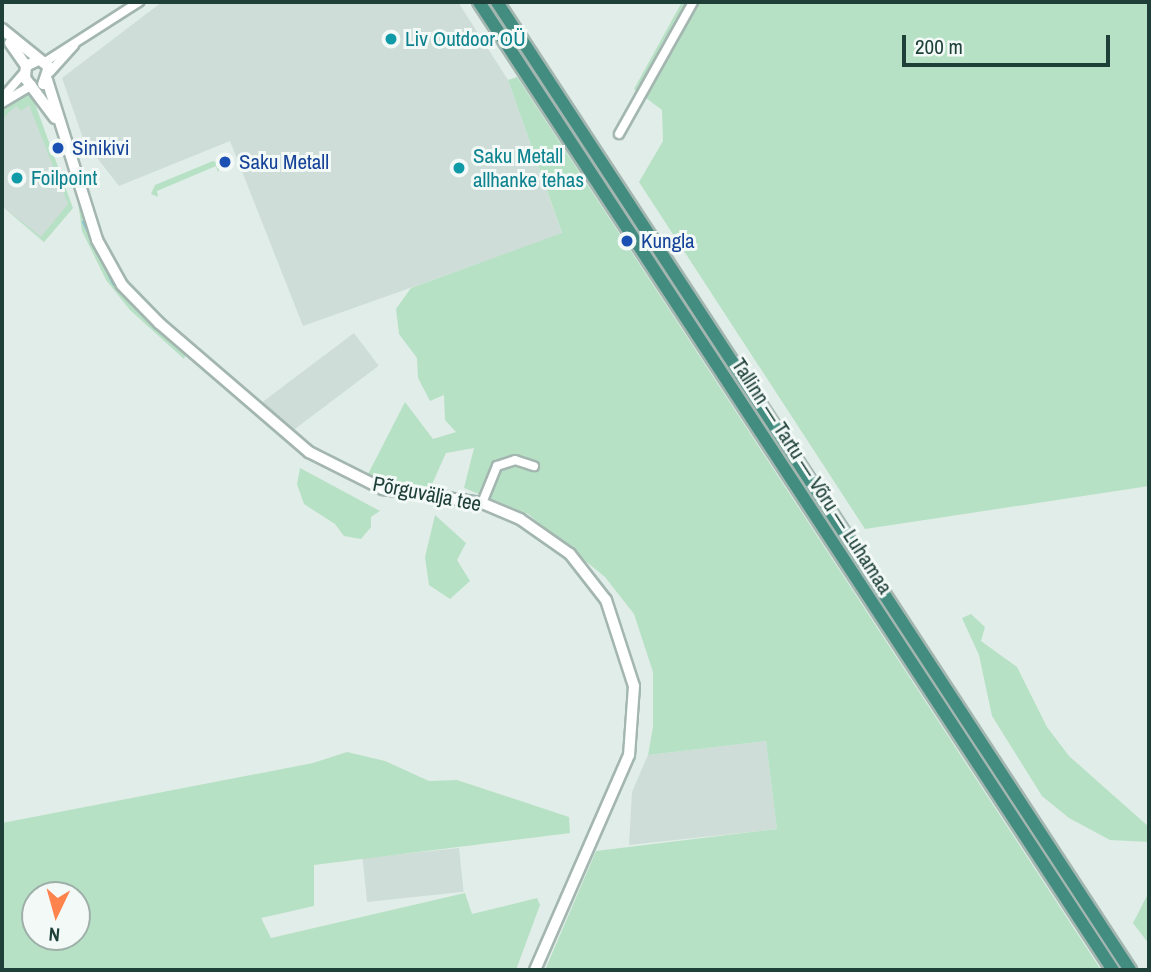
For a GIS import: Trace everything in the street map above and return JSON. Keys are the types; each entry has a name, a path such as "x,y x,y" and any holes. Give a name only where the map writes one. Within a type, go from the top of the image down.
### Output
{"highway":[{"name":"Tallinn — Tartu — Võru — Luhamaa","path":"478,2 1113,970"},
{"name":"Tallinn — Tartu — Võru — Luhamaa","path":"497,2 1130,970"}],"street":[{"path":"2,101 32,85 45,68 139,2"},
{"path":"619,134 693,2"},
{"path":"2,30 45,68"},
{"path":"2,30 25,69"},
{"path":"25,69 45,68"},
{"name":"Põrguvälja tee","path":"45,68 97,240 122,285 274,426 309,452 366,483 482,503 549,536 570,554 606,600 631,673 634,728 625,769 581,859 535,970"},
{"path":"2,101 25,69"},
{"name":"Põrguvälja tee","path":"25,69 32,85 47,104 67,146"},
{"path":"482,503 497,466 515,460 534,466"}],"shaded area":[{"path":"162,2 458,2 508,80 562,234 303,326 230,141 119,186 84,141 62,78"},
{"path":"17,100 31,102 72,209 44,242 2,206 2,114"},
{"path":"354,333 379,366 287,435 262,402"},
{"path":"766,741 777,829 629,845 632,792 648,755"},
{"path":"459,848 464,892 367,902 363,858"}],"green space":[{"path":"682,2 1149,2 1149,486 865,529 639,182 663,141 662,110 634,89"},
{"path":"517,77 1101,970 545,970 596,851 777,829 766,741 648,755 653,727 653,672 634,614 605,577 528,514 464,488 474,448 446,453 429,491 366,478 405,402 433,439 456,432 445,420 444,395 430,401 418,378 417,358 399,334 396,309 411,288 562,233 508,80"},
{"path":"21,90 30,93 34,101 73,208 44,242 2,206 41,237 68,204 29,105 21,111 16,106 2,119 2,107"},
{"path":"213,161 222,164 218,172 216,166 157,191 158,197 151,194 155,185"},
{"path":"78,202 99,256 115,283 186,353 184,359 130,310 106,280 82,231"},
{"path":"300,468 380,511 371,517 371,527 361,539 344,536 335,524 304,504 297,484"},
{"path":"435,515 466,543 457,560 470,581 450,599 429,585 425,557"},
{"path":"971,614 985,627 981,641 1017,667 1047,727 1069,756 1149,827 1149,842 1110,840 1069,818 1042,796 992,716 979,655 962,618"},
{"path":"347,752 385,761 429,781 457,780 569,817 570,833 314,865 314,906 261,918 271,938 465,893 472,914 537,898 540,905 516,970 2,970 2,823 313,763"},
{"path":"1149,892 1149,944 1133,923"}],"waterway":[{"path":"83,222 113,284 180,349"}],"place":[{"name":"Liv Outdoor OÜ","path":"391,39"},
{"name":"Sinikivi","path":"58,148"},
{"name":"Saku Metall","path":"225,162"},
{"name":"Saku Metall allhanke tehas","path":"459,168"},
{"name":"Foilpoint","path":"17,178"},
{"name":"Kungla","path":"627,241"}]}
